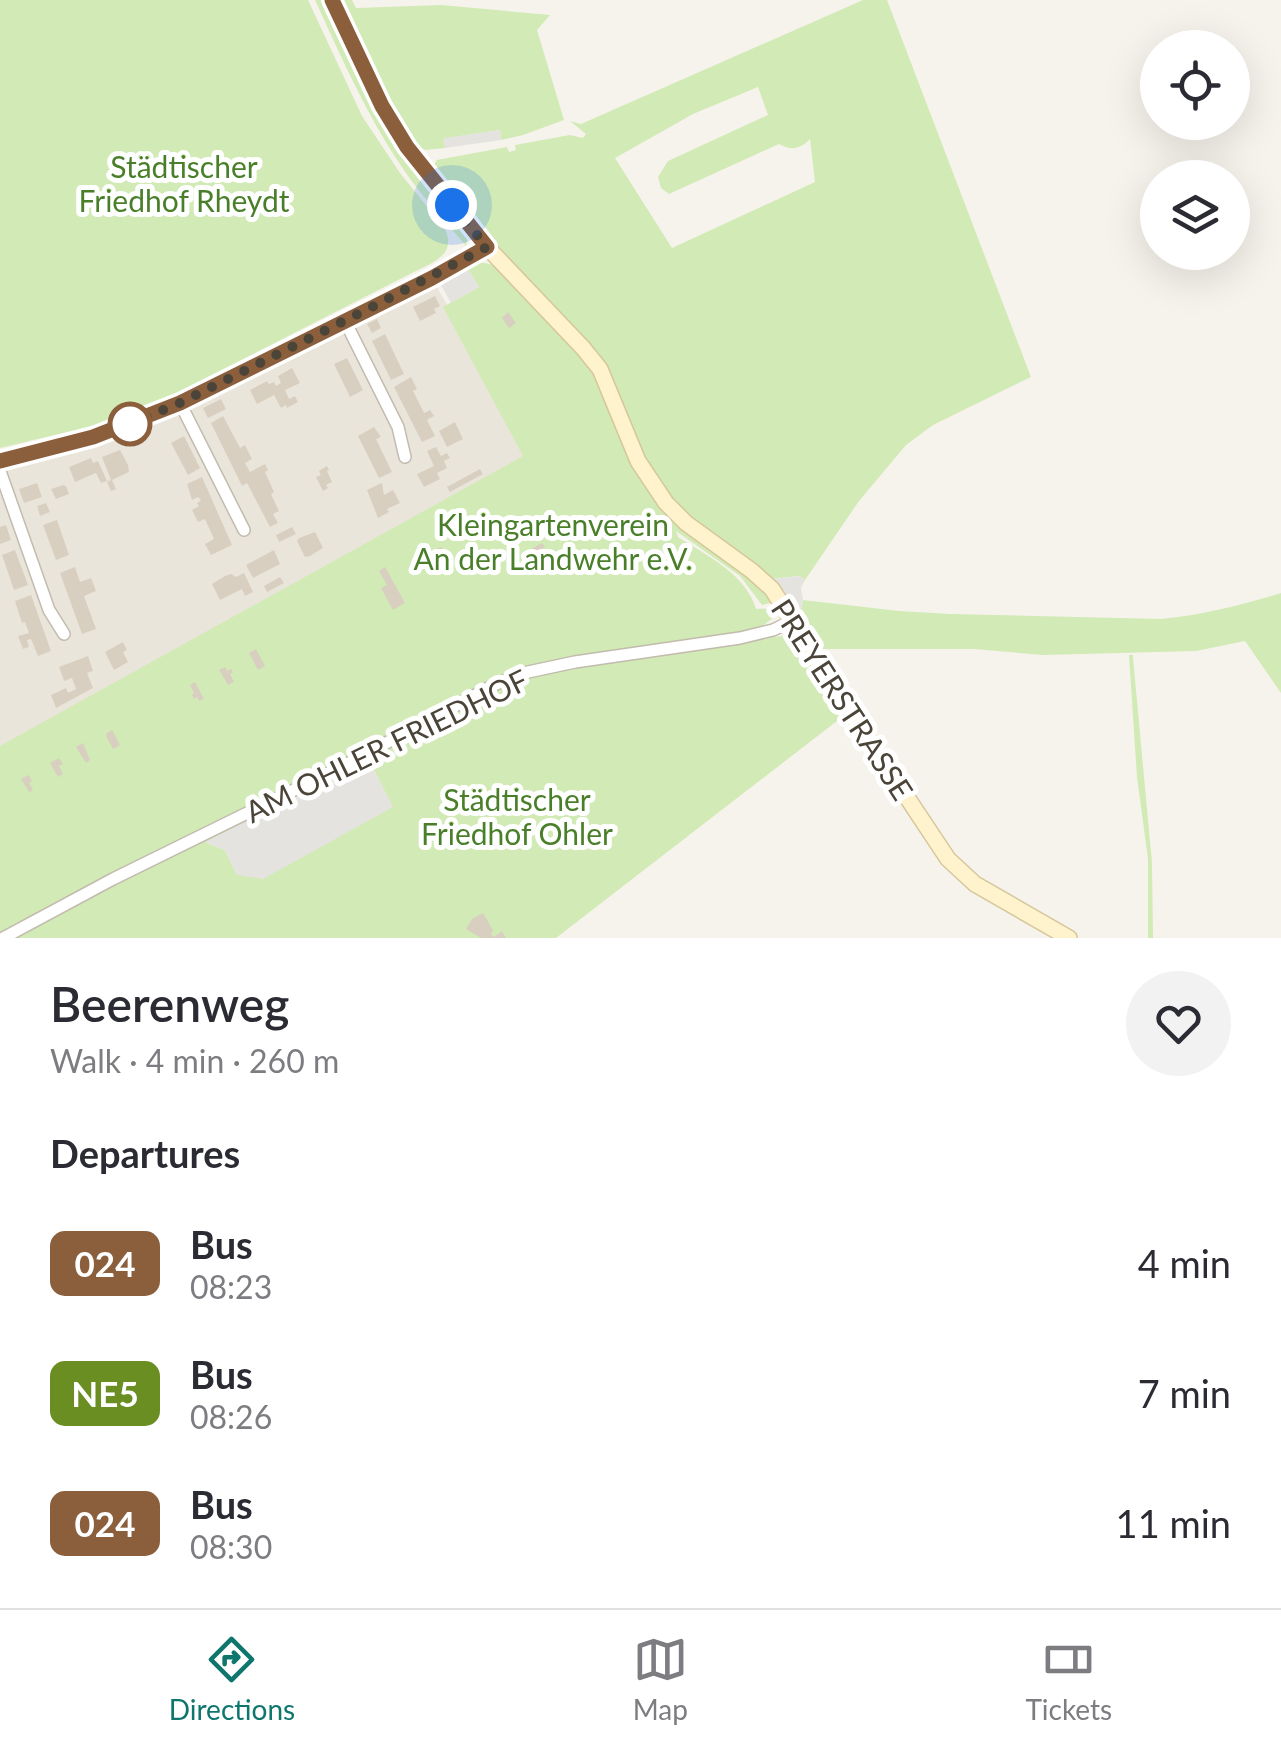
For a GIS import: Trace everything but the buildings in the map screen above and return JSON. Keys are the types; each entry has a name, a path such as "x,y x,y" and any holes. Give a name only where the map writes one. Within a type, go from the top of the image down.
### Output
{"main road":[{"name":"PREYERSTRASSE","path":"332,0 382,106 407,147 487,247 600,370 638,461 666,503 772,588 948,859 975,884 1069,938"}],"street":[{"path":"0,461 93,437 180,403 487,247"},
{"path":"345,321 398,427 405,457"},
{"path":"180,403 244,530"},
{"path":"0,471 49,610 64,634"},
{"name":"AM OHLER FRIEDHOF","path":"3,938 496,684 559,665 740,638 792,621"}],"shaded area":[{"path":"500,130 501,140 445,148 444,138"},
{"path":"466,266 479,287 451,303 438,280"},
{"path":"432,278 447,305 444,308 524,456 0,749 0,464 104,437"},
{"path":"800,576 805,580 799,621 770,579"},
{"path":"377,754 372,766 393,807 263,879 237,875 225,850 205,842"}],"green space":[{"name":"Städtischer Friedhof Rheydt","path":"0,0 308,0 362,116 400,173 445,229 448,246 439,258 424,267 151,406 113,421 0,448"},
{"path":"315,0 326,0 357,70 468,234 466,246 418,189 383,137"},
{"path":"339,0 352,0 356,8 441,5 550,15 537,30 564,120 501,140 500,130 444,139 445,148 416,147 373,75"},
{"path":"863,0 887,0 1031,377 933,425 906,445 859,501 805,580 799,576 770,579 701,528 670,496 645,461 617,393 432,168 437,160 507,147 509,152 516,150 515,145 570,135 583,138 586,134 570,121 581,124","holes":["758,87 768,115 668,161 658,177 661,188 669,194 779,144 796,148 810,139 815,182 672,248 615,158 693,114"]},
{"path":"480,262 499,269 568,339 595,373 636,470 774,602 762,605 740,576 676,531 678,537 734,576 756,609 775,608 774,617 760,628 763,639 787,637 804,649 846,714 556,938 0,938 0,746 523,456 443,307 479,287 466,266","holes":["372,766 392,806 237,875 225,850 207,843 333,778"]},
{"path":"1281,593 1281,693 1245,641 1196,651 1043,655 974,649 815,649 799,621 803,600 950,614 1160,619 1221,609"},
{"path":"1129,655 1133,655 1152,863 1153,938 1148,938 1148,859 1137,777"}],"bus line":[{"name":"024","path":"0,461 93,437 180,403 487,247 407,147 382,106 332,0"}],"route":[{"path":"130,424 180,403 487,247 452,205"}],"park label":[{"name":"Kleingartenverein An der Landwehr e.V.","path":"553,541"},
{"name":"Städtischer Friedhof Ohler","path":"517,816"}]}
